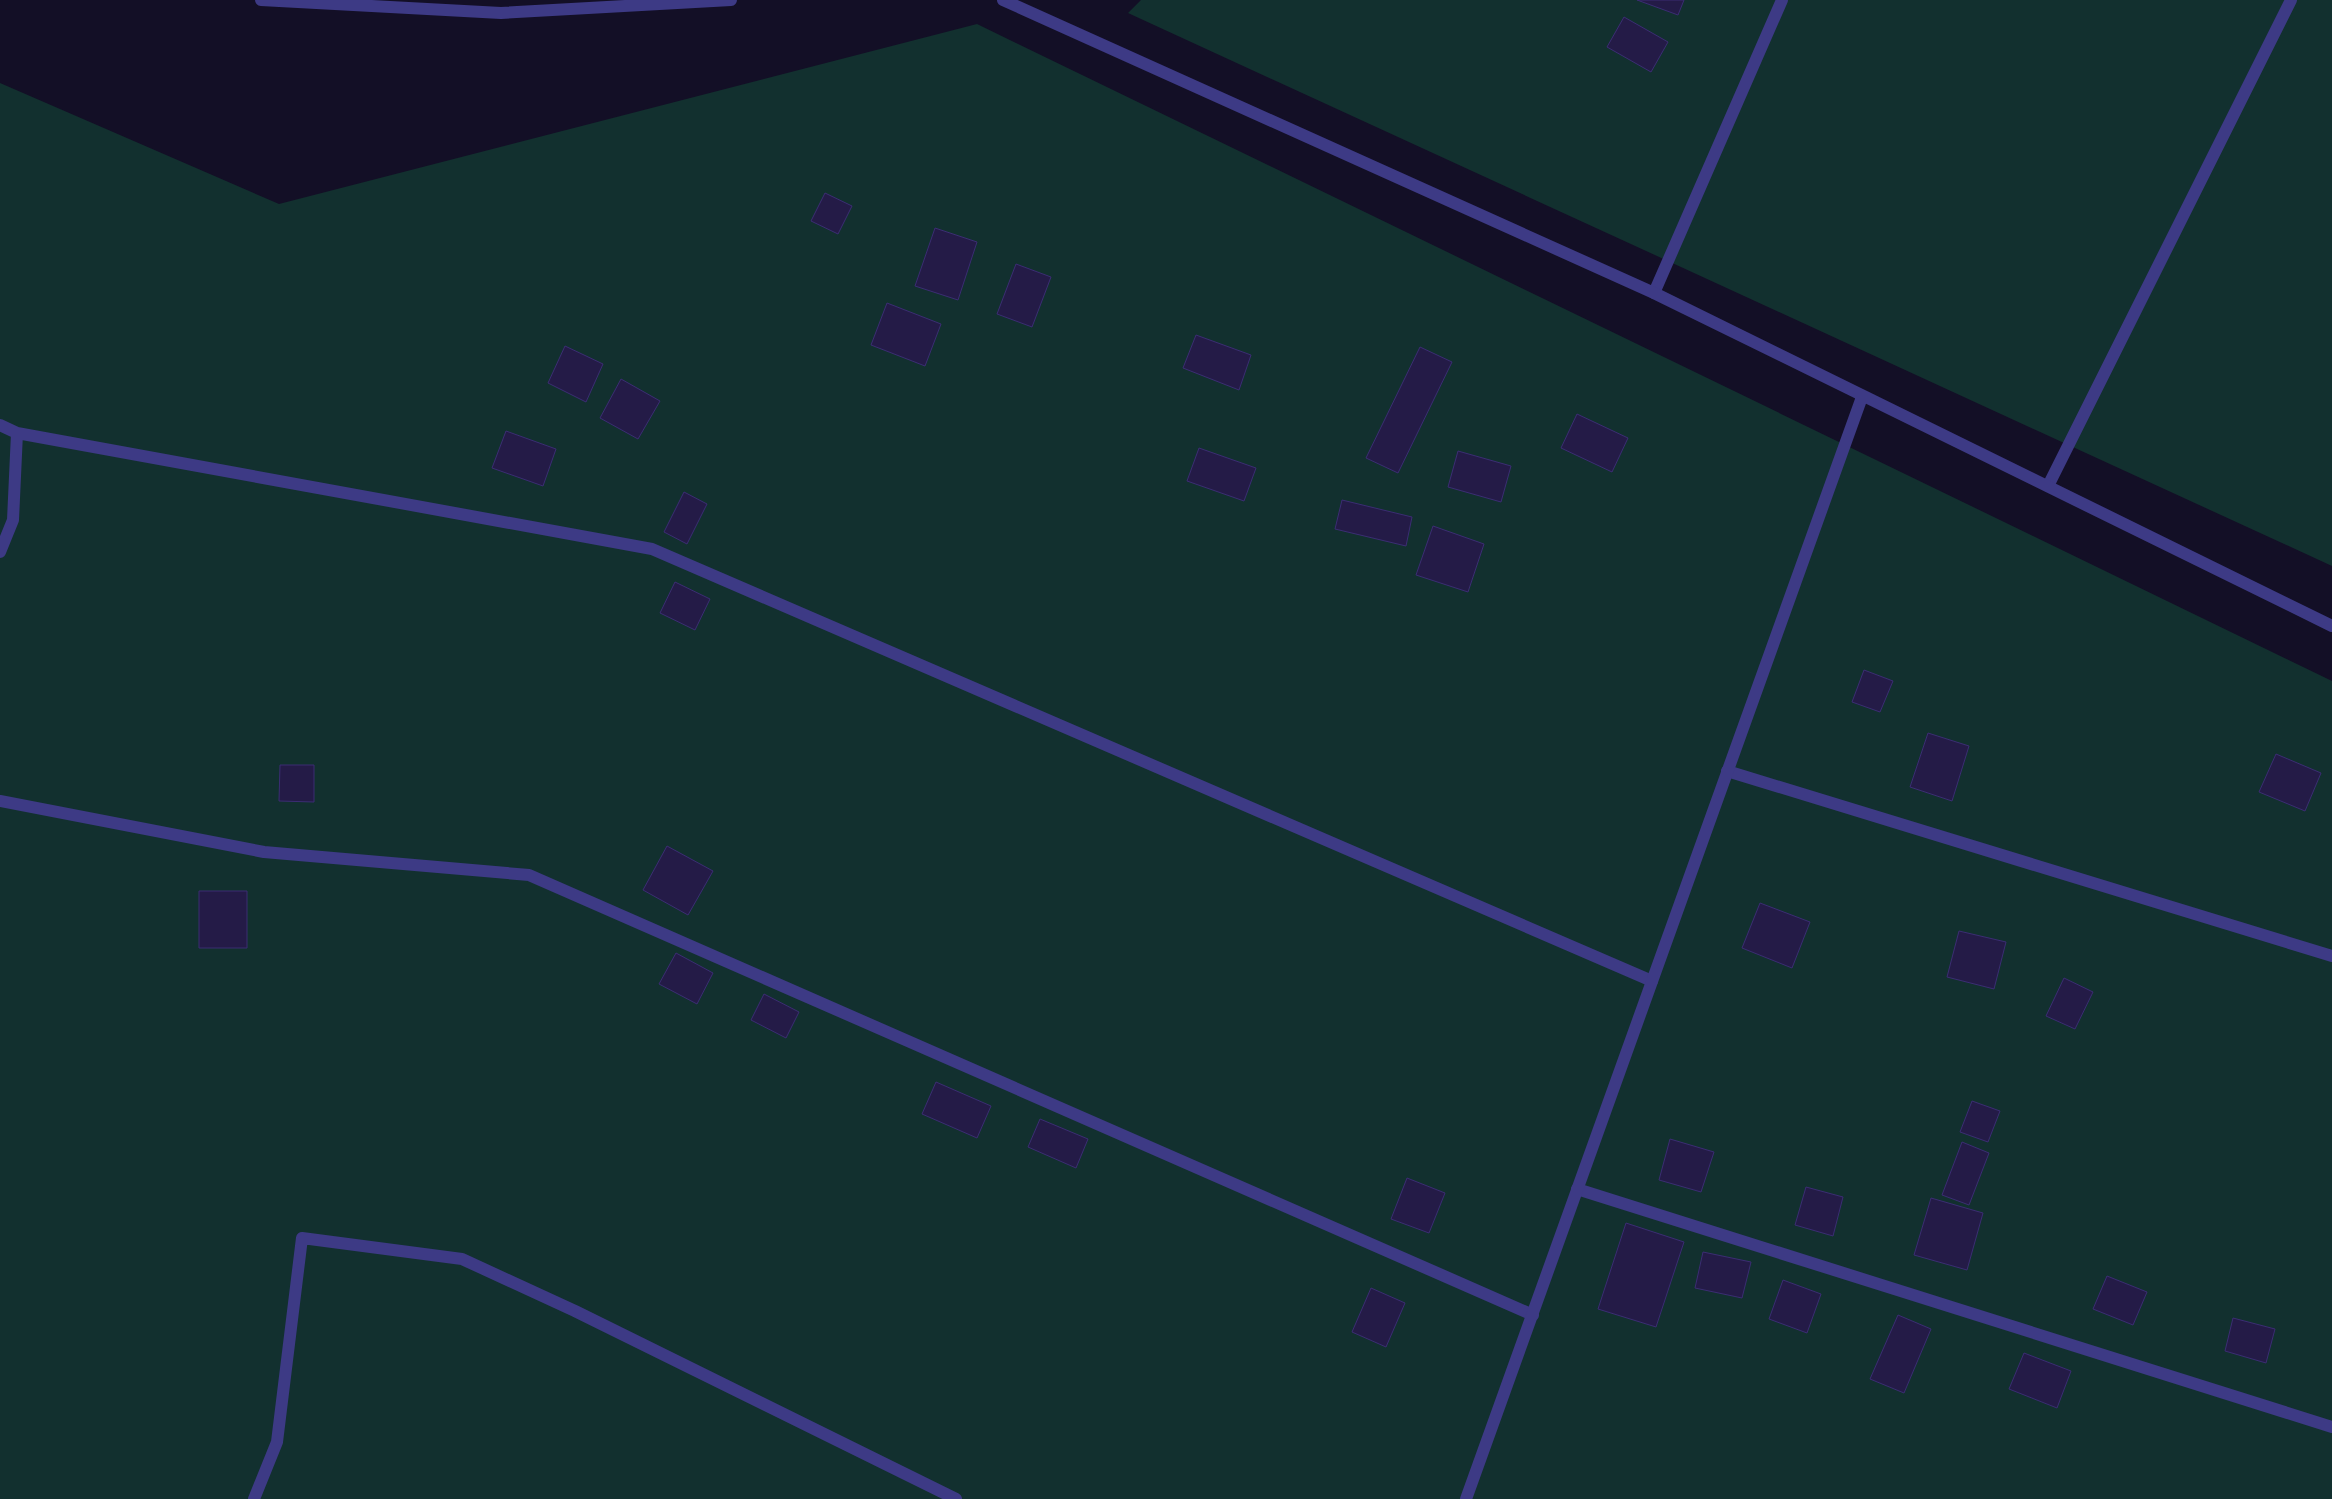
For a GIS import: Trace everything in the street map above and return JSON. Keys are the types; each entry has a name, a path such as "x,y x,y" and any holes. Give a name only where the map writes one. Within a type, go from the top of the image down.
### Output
{"street":[{"path":"261,0 501,13 731,0"},
{"path":"1003,0 1654,293 1862,397 2332,626"},
{"path":"1654,293 1782,0"},
{"path":"2048,486 2291,0"},
{"path":"1466,1499 1862,397"},
{"path":"0,425 17,433 652,549 1652,981"},
{"path":"0,552 13,520 17,433"},
{"path":"1728,771 2332,956"},
{"path":"0,801 264,852 529,875 1532,1315"},
{"path":"1578,1189 2332,1427"},
{"path":"254,1499 277,1442 302,1238 462,1259 575,1311 956,1499"}],"green space":[{"path":"1141,0 2332,0 2332,566 1128,13"},
{"path":"977,24 2332,681 2332,1499 0,1499 0,83 279,204"}],"building":[{"path":"1637,0 1684,0 1678,15"},
{"path":"1624,17 1668,42 1651,72 1607,47"},
{"path":"825,193 852,206 838,234 811,221"},
{"path":"935,228 977,242 958,300 915,286"},
{"path":"1016,264 1051,277 1032,327 997,314"},
{"path":"887,303 941,324 925,366 871,345"},
{"path":"1196,335 1251,355 1239,390 1183,368"},
{"path":"565,346 603,364 586,402 548,383"},
{"path":"1420,347 1452,362 1398,473 1366,458"},
{"path":"621,379 660,401 638,439 600,418"},
{"path":"1577,414 1628,438 1612,472 1561,448"},
{"path":"506,431 556,449 543,486 492,468"},
{"path":"1199,448 1256,468 1244,501 1187,481"},
{"path":"1458,451 1511,466 1501,502 1448,487"},
{"path":"684,492 707,504 687,544 664,532"},
{"path":"1342,500 1412,517 1406,546 1335,529"},
{"path":"1433,526 1484,544 1468,592 1416,575"},
{"path":"675,582 710,599 695,630 660,613"},
{"path":"1864,670 1893,681 1880,712 1852,702"},
{"path":"1928,733 1969,746 1952,801 1910,787"},
{"path":"2276,754 2321,773 2305,811 2259,792"},
{"path":"280,765 314,765 314,802 279,801"},
{"path":"667,846 713,871 688,915 643,890"},
{"path":"199,891 247,891 247,948 199,948"},
{"path":"1760,903 1810,922 1792,968 1742,948"},
{"path":"1959,931 2006,942 1994,989 1947,977"},
{"path":"676,953 713,973 697,1004 659,984"},
{"path":"2064,978 2093,992 2075,1029 2046,1016"},
{"path":"764,994 799,1012 786,1038 751,1020"},
{"path":"936,1082 991,1106 977,1138 922,1114"},
{"path":"1972,1101 2000,1111 1988,1142 1960,1132"},
{"path":"1040,1119 1088,1139 1076,1168 1028,1147"},
{"path":"1670,1139 1714,1152 1701,1192 1659,1180"},
{"path":"1962,1142 1989,1153 1969,1205 1942,1195"},
{"path":"1407,1178 1445,1193 1429,1233 1391,1219"},
{"path":"1806,1187 1843,1197 1833,1236 1795,1225"},
{"path":"1931,1198 1983,1213 1967,1270 1914,1255"},
{"path":"1626,1223 1684,1242 1656,1327 1598,1309"},
{"path":"1703,1252 1751,1262 1742,1298 1695,1288"},
{"path":"2107,1276 2147,1292 2133,1325 2093,1309"},
{"path":"1783,1280 1821,1294 1807,1333 1769,1319"},
{"path":"1371,1288 1405,1303 1386,1347 1352,1332"},
{"path":"1898,1315 1931,1329 1904,1393 1870,1379"},
{"path":"2233,1318 2275,1329 2266,1363 2225,1351"},
{"path":"2024,1353 2071,1371 2057,1408 2009,1389"}]}
